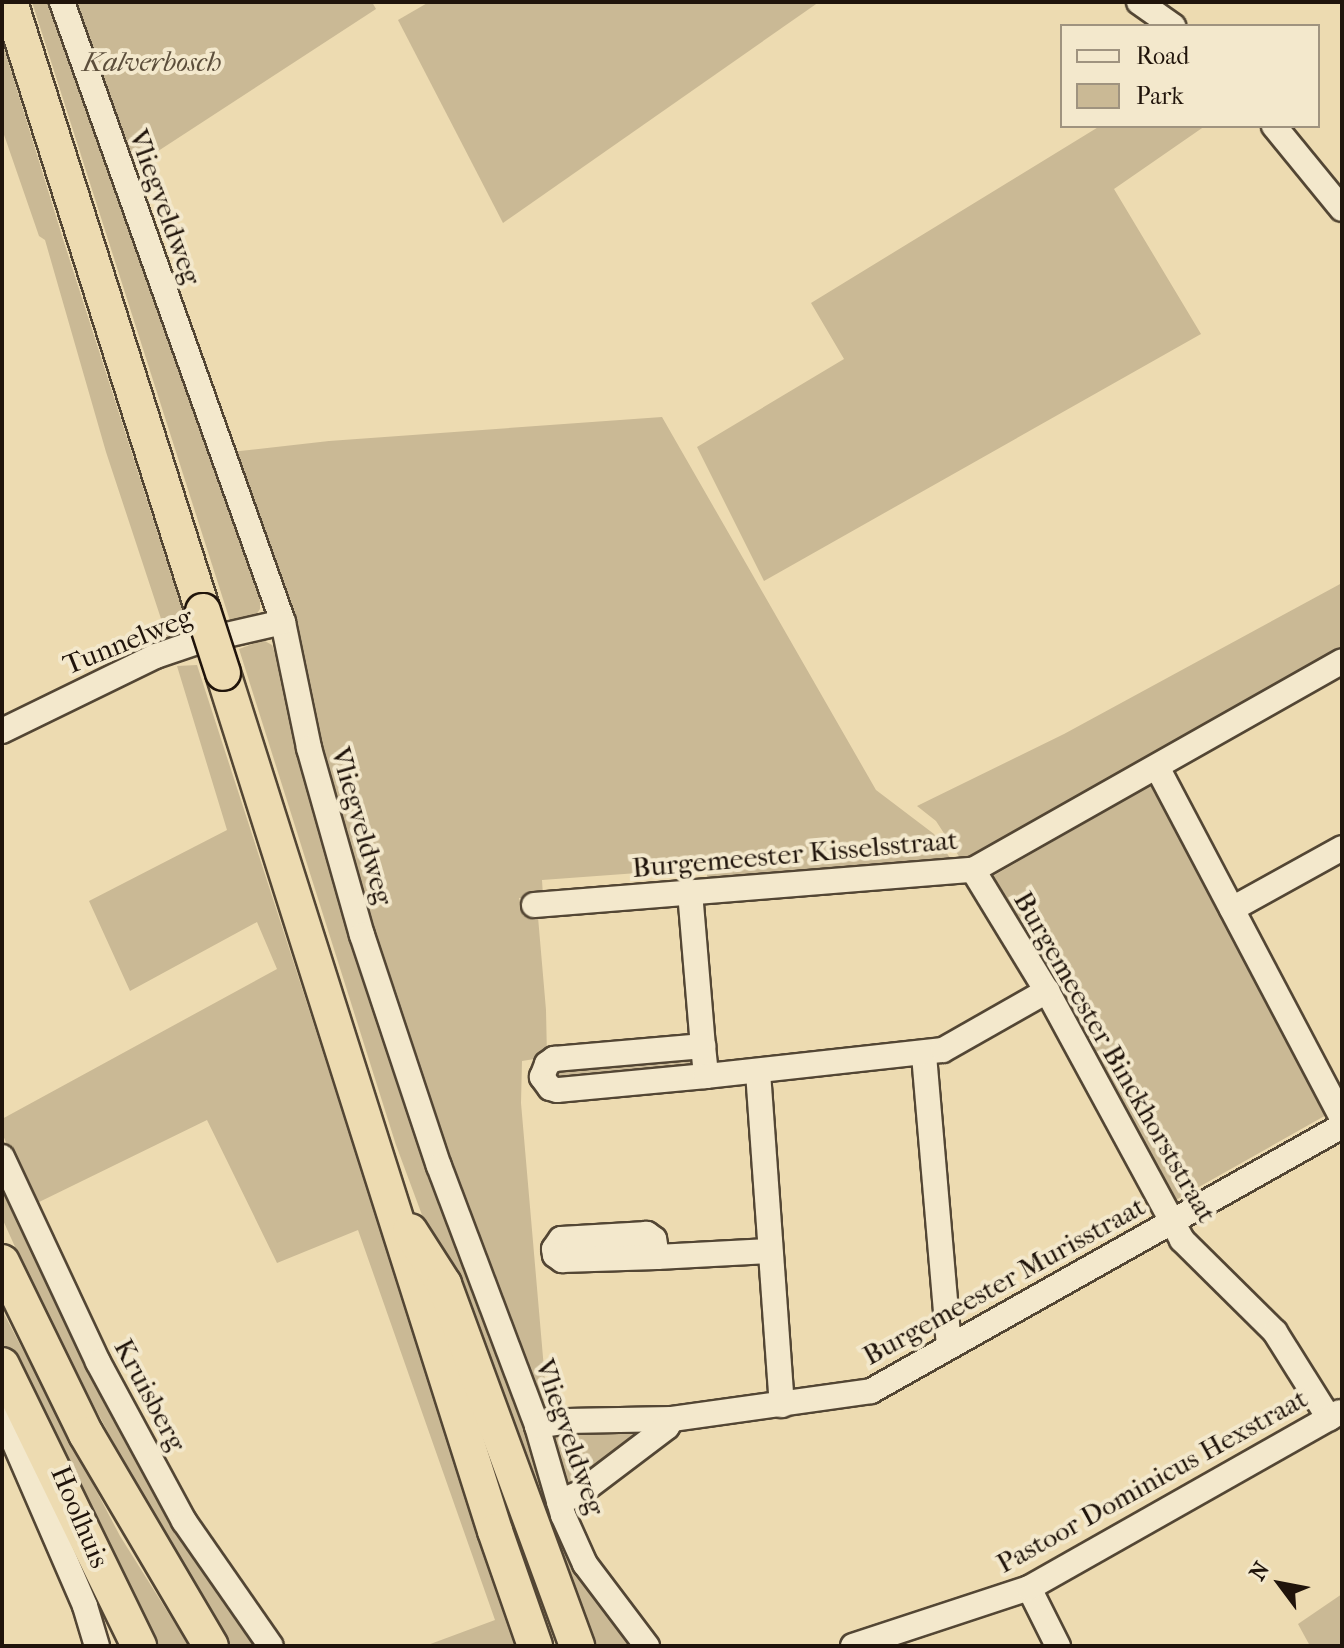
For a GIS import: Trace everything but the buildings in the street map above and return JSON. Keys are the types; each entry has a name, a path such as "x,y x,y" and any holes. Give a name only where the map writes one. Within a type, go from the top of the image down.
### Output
{"highway":[{"path":"10,2 389,1201 535,1646"},
{"path":"389,1201 444,1284 577,1646"},
{"path":"2,1262 86,1434 211,1646"},
{"path":"2,1365 139,1646"}],"street":[{"name":"Vliegveldweg","path":"62,2 283,622 313,763 362,935 439,1166 537,1426 559,1502 585,1564 647,1646"},
{"path":"1139,2 1170,24"},
{"path":"1276,128 1342,209"},
{"name":"Tunnelweg","path":"2,731 156,656 200,641 283,622"},
{"name":"Burgemeester Kisselsstraat","path":"534,905 973,870 1342,661"},
{"path":"1157,767 1342,1118"},
{"path":"1232,909 1342,848"},
{"name":"Burgemeester Binckhorststraat","path":"973,870 1047,991 1182,1240 1275,1332 1335,1415"},
{"path":"690,892 706,1076"},
{"path":"703,1046 554,1059 547,1064 542,1077 550,1088 557,1090 924,1055 943,1050 1047,991"},
{"path":"924,1055 949,1346"},
{"path":"758,1072 782,1405"},
{"name":"Burgemeester Murisstraat","path":"537,1426 567,1421 672,1419 871,1391 1342,1126"},
{"name":"Kruisberg","path":"2,1157 98,1362 184,1521 271,1646"},
{"path":"657,1257 769,1251"},
{"name":"Hoolhuis","path":"2,1414 85,1606 97,1646"},
{"name":"Pastoor Dominicus Hexstraat","path":"853,1646 1029,1588 1335,1415"},
{"path":"559,1502 592,1484 667,1427 672,1419"},
{"path":"1029,1588 1058,1646"}],"green space":[{"path":"32,2 54,2 260,600 260,609 254,618 232,627"},
{"name":"Kalverbosch","path":"69,2 372,2 376,9 129,170"},
{"path":"429,2 819,2 503,223 398,20"},
{"path":"2,41 192,640 170,646 106,452 45,240 39,236 2,129"},
{"path":"1097,128 1202,128 1114,189 1201,334 764,581 697,447 844,359 811,303"},
{"path":"662,417 876,790 934,834 954,864 708,883 706,868 542,880 543,896 519,898 523,916 538,917 546,1010 547,1057 522,1061 521,1103 548,1415 542,1415 370,944 231,452 329,441"},
{"path":"1342,583 1342,650 977,858 962,861 936,821 917,806 1064,734"},
{"path":"263,640 272,645 280,667 335,886 376,1011 515,1393 565,1551 579,1578 631,1646 582,1646 396,1145 239,649"},
{"path":"197,665 518,1646 425,1646 495,1620 358,1230 277,1263 207,1120 33,1205 2,1133 2,1119 277,969 257,922 130,991 89,901 227,830 177,666"},
{"path":"1153,784 1284,1039 1328,1114 1174,1201 990,883 993,876"},
{"path":"697,1052 699,1070 554,1085 552,1067"},
{"path":"2,1185 61,1311 260,1646 230,1646 167,1544 44,1311 2,1218"},
{"path":"2,1310 120,1536 189,1646 142,1646 35,1421 2,1341"},
{"path":"640,1429 646,1432 576,1487 565,1488 551,1437 565,1433"},
{"path":"1342,1594 1342,1646 1310,1646 1298,1624"}]}
